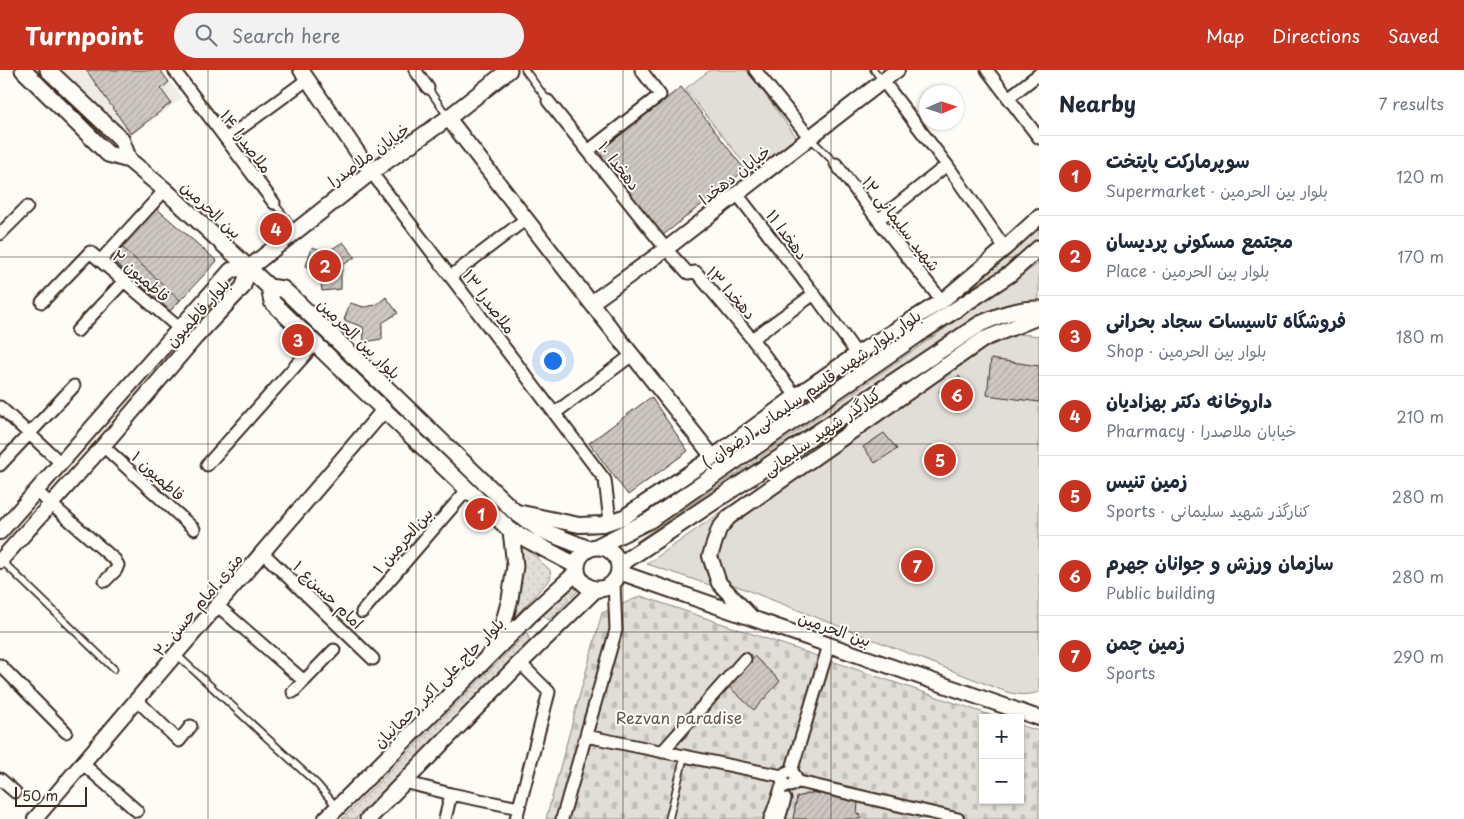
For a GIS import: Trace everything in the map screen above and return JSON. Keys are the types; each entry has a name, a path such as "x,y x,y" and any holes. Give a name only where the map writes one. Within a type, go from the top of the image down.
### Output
{"main road":[{"path":"23,70 108,154 129,160"},
{"path":"48,70 121,139 129,160"},
{"name":"خیابان ملاصدرا","path":"249,268 295,230 371,172 448,118 508,70"},
{"name":"بین الحرمین","path":"129,160 166,190 269,287"},
{"name":"بلوار بلوار شهید قاسم سلیمانی (رضوان )","path":"593,548 650,520 1010,274 1039,248"},
{"path":"269,287 272,302 511,531 577,569"},
{"name":"بلوار بین الحرمین","path":"269,287 283,289 292,297 515,512 541,530 593,548"},
{"path":"617,573 614,554 603,548 593,548 583,553 579,559 577,569 584,584 589,588 596,589 608,586 617,573 980,324 1002,314 1026,309 1039,309"},
{"path":"486,507 496,494"},
{"path":"496,649 510,599 515,566 511,531"},
{"name":"بلوار حاج علی اکبر رحمانیان","path":"326,819 577,569"},
{"path":"368,819 520,663 596,589"},
{"path":"523,622 542,642"}],"street":[{"name":"ملاصدرا ۱۴","path":"174,70 274,203"},
{"path":"415,70 428,88"},
{"path":"588,151 660,94 641,70"},
{"path":"754,70 810,138"},
{"name":"خیابان دهخدا","path":"591,303 666,249 897,70"},
{"path":"987,70 1039,138"},
{"path":"226,139 304,74 371,172"},
{"path":"1008,98 1039,74"},
{"path":"883,82 948,165 1005,248"},
{"name":"دهخدا ۱۰","path":"548,101 666,249"},
{"path":"448,118 713,458"},
{"name":"شهید سلیمانی ۱۲","path":"836,164 942,301"},
{"path":"878,220 948,165"},
{"name":"ملاصدرا ۱۳","path":"371,172 556,413 605,480 610,521"},
{"path":"100,261 166,190"},
{"name":"دهخدا ۱۱","path":"737,194 814,294 857,354"},
{"path":"2,228 27,207"},
{"path":"515,512 579,525 603,524 624,517 713,458 796,396 857,354 942,301 1039,217"},
{"path":"451,276 526,219"},
{"name":"دهخدا ۱۳","path":"666,249 688,273 696,272 752,339"},
{"name":"فاطمیون ۲","path":"42,302 90,252 179,328"},
{"name":"بلوار فاطمیون","path":"0,532 231,270 249,268 243,287 196,337 103,446 0,560"},
{"path":"77,331 124,281"},
{"path":"215,288 221,290 230,301"},
{"path":"796,396 752,339 814,294"},
{"name":"کنارگذر شهید سلیمانی","path":"752,618 719,583 710,556 719,529 729,517 984,339 1039,317"},
{"path":"206,464 315,344"},
{"path":"556,413 632,355"},
{"path":"0,464 74,386"},
{"path":"0,407 61,462"},
{"name":"۲۰ متری امام حسن","path":"35,819 177,655 384,410"},
{"name":"فاطمیون ۱","path":"103,446 194,529"},
{"name":"بین‌الحرمین ۱","path":"362,612 467,490"},
{"path":"36,491 115,560 118,565 116,570 105,581"},
{"name":"امام حسن‌ع ۱","path":"263,553 373,659"},
{"path":"562,819 616,630 617,573"},
{"name":"بین الحرمین","path":"617,573 1039,718"},
{"path":"218,606 304,681"},
{"path":"778,819 829,645"},
{"path":"293,692 334,650"},
{"path":"662,752 745,659"},
{"path":"404,782 517,814 549,692 520,663"},
{"path":"0,665 66,732"},
{"path":"137,700 179,741 191,726"},
{"path":"586,736 958,819"},
{"path":"83,764 137,811"},
{"path":"0,779 15,792"},
{"path":"770,819 788,780"},
{"path":"444,819 451,794"}],"lane":[{"path":"525,70 548,101"},
{"path":"874,70 883,82"},
{"path":"428,88 448,118"},
{"path":"810,138 836,164"},
{"name":"ملاصدرا ۱۴","path":"274,203 295,230"},
{"path":"0,560 114,668"},
{"path":"177,655 317,784 337,807"},
{"path":"669,819 684,757"}],"shaded area":[{"path":"57,70 162,70 182,98 130,137"}],"green space":[{"path":"29,70 42,70 113,138 115,146 107,144"},
{"path":"710,70 747,70 797,138 752,173 685,89"},
{"path":"1039,226 1039,238 996,274 633,522 596,533 585,534 563,531 537,524 607,526 705,468 961,292 1003,261"},
{"path":"1039,263 1039,303 1012,304 987,312 743,478 635,546 637,541"},
{"path":"283,295 484,488 488,497 479,493 279,300 279,296"},
{"path":"1027,312 715,528 703,556 705,568 713,586 647,564 978,332"},
{"path":"1011,333 1039,336 1039,692 1021,694 1004,691 734,585 721,575 717,555 722,529 985,340"},
{"path":"520,543 550,570 551,578 509,623"},
{"path":"571,586 578,591 549,620 543,615"},
{"name":"Rezvan paradise","path":"641,596 987,714 979,714 979,804 1024,804 1024,726 1039,731 1039,819 546,819 602,613"},
{"path":"527,633 530,641 356,819 342,819"}],"building":[{"path":"86,70 160,70 169,82 161,89 171,103 131,134"},
{"path":"681,87 745,170 662,236 599,152"},
{"path":"156,208 217,261 170,311 110,258"},
{"path":"343,242 355,257 343,265 341,289 322,291 320,275 306,266 312,247 327,252"},
{"path":"121,246 180,300 170,311 110,258"},
{"path":"386,297 398,313 382,323 382,339 364,342 363,327 344,320 350,303 364,307 376,305"},
{"path":"991,359 1039,366 1039,402 987,395"},
{"path":"959,376 974,399 955,412 939,391"},
{"path":"651,397 688,451 628,495 589,443"},
{"path":"884,433 897,449 875,463 863,447"},
{"path":"754,656 780,681 754,710 728,686"},
{"path":"815,792 858,802 857,814 861,815 860,819 793,819 797,797"}],"place":[{"name":"داروخانه دکتر بهزادیان","path":"276,229"},
{"name":"مجتمع مسکونی پردیسان","path":"325,266"},
{"name":"فروشگاه تاسیسات سجاد بحرانی","path":"298,340"},
{"name":"سازمان ورزش و جوانان جهرم","path":"957,395"},
{"name":"زمین تنیس","path":"940,460"},
{"name":"سوپرمارکت پایتخت","path":"481,514"},
{"name":"زمین چمن","path":"917,566"}]}
